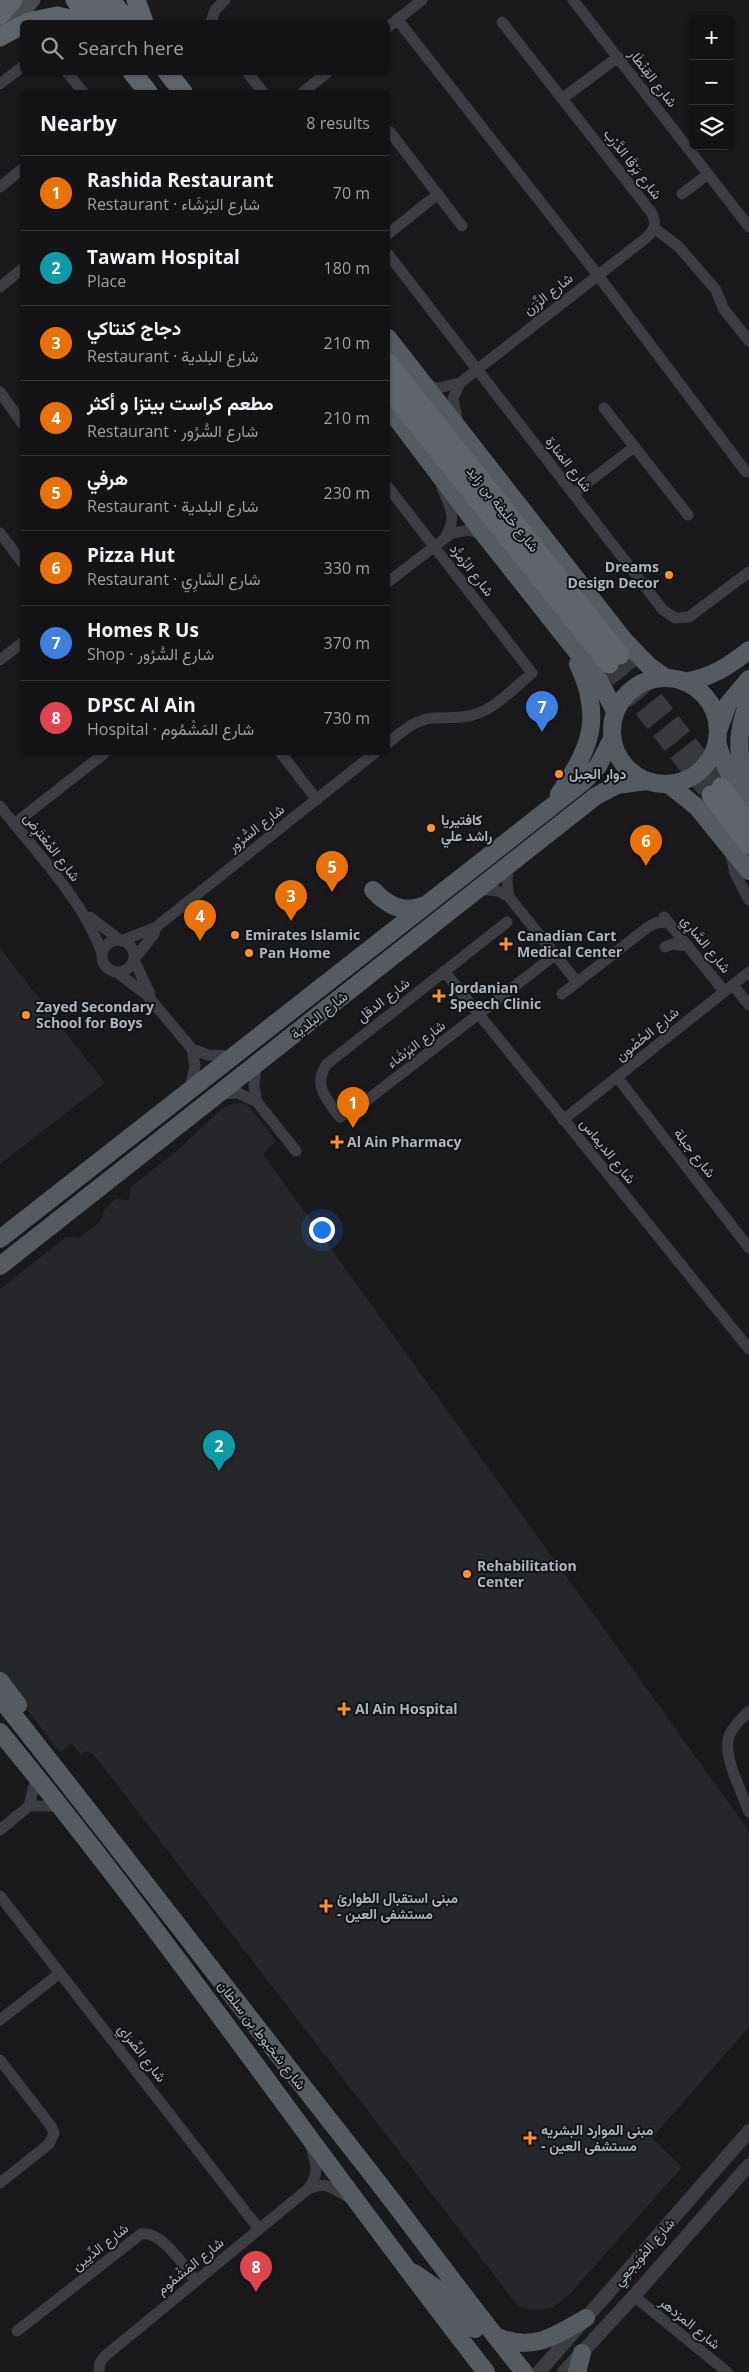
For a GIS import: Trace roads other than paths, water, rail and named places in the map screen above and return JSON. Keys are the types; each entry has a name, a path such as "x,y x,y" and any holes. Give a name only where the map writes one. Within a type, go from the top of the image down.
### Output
{"highway":[{"path":"0,15 13,0"},
{"path":"75,0 91,20"},
{"path":"93,0 110,20"},
{"path":"110,0 126,20"},
{"path":"136,0 143,20"},
{"path":"38,20 57,16 76,20"},
{"path":"0,36 20,26"},
{"path":"134,75 146,90"},
{"path":"156,75 162,80 175,83"},
{"name":"شارع خليفة بن زايد","path":"390,366 615,660 390,390"},
{"path":"749,823 716,791 749,845"}],"main road":[{"path":"0,36 32,0"},
{"path":"390,341 624,640 648,665 666,678"},
{"path":"390,410 486,537 599,680 615,711"},
{"path":"548,809 580,763 591,732 592,709 588,687 566,638"},
{"path":"684,682 702,679 718,672 749,650"},
{"path":"749,679 728,704 718,738 711,758 700,772 685,781 668,784 646,781 624,765 614,748 612,739 615,711 632,689 648,680 666,678 684,682 706,698 715,715 718,738 723,762 733,781 749,802"},
{"path":"749,702 742,721 738,743 740,764 749,786"},
{"name":"شارع البلدية","path":"0,1239 591,774 604,757 612,739"},
{"name":"شارع البلدية","path":"0,1266 596,796 617,786 646,781"},
{"path":"668,784 697,807 749,871"},
{"path":"373,890 391,906 398,908 414,908 427,904"},
{"path":"0,1681 28,1718 33,1740"},
{"name":"شارع شخبوط بن سلطان","path":"0,1698 134,1870 163,1904 242,2010 357,2155 524,2372"},
{"path":"4,1737 53,1785 125,1875 133,1879 136,1876 134,1870"},
{"name":"شارع شخبوط بن سلطان","path":"4,1737 153,1927 310,2140 486,2372"},
{"path":"153,1927 154,1921 161,1921 218,1990 242,2010"},
{"path":"407,2269 432,2284 453,2303 509,2372"},
{"path":"495,2336 512,2342 540,2342 558,2335 586,2318"},
{"path":"468,2349 475,2372"},
{"path":"577,2372 582,2354"}],"street":[{"path":"212,20 214,10 225,0"},
{"path":"390,25 422,0"},
{"name":"شارع القِنْطَار","path":"573,0 749,227"},
{"path":"397,19 598,274 746,472"},
{"name":"شارع بَرْقَا الدَّرْب","path":"502,22 651,212 655,220 654,228"},
{"path":"563,98 618,58"},
{"path":"0,84 20,69"},
{"path":"69,75 81,90"},
{"path":"249,75 261,90"},
{"path":"306,90 324,75"},
{"path":"390,132 462,226"},
{"path":"0,187 20,171"},
{"path":"682,194 708,174"},
{"path":"390,232 438,194"},
{"path":"654,228 678,246 716,290 723,308 749,341"},
{"name":"شارع الزِّرَن","path":"460,383 646,238 654,228"},
{"name":"شارع المَنارة","path":"390,257 668,615 682,618 695,614 749,572"},
{"path":"0,287 20,271"},
{"path":"424,386 438,388 460,383"},
{"path":"458,429 453,398 460,383"},
{"path":"0,392 20,420"},
{"path":"604,408 688,515"},
{"path":"573,494 634,446"},
{"path":"433,468 452,513 451,525 446,536"},
{"name":"شارع الزُمرُّد","path":"390,490 532,673 490,707 479,713 464,717 424,719 412,724 390,741"},
{"path":"390,580 446,536 464,530 476,532 486,537"},
{"path":"0,533 20,559"},
{"path":"0,660 20,645"},
{"path":"14,824 102,755"},
{"path":"282,755 317,800"},
{"name":"شارع السُّرُور","path":"121,940 156,928 372,755"},
{"name":"شارع المُعْتَرِض","path":"0,806 80,907 93,930 102,954"},
{"path":"730,847 735,873 749,900"},
{"path":"508,866 507,882 509,897"},
{"path":"479,888 498,891 509,897 577,982"},
{"name":"شارع المُعْتَرِض","path":"80,907 121,940"},
{"name":"شارع الدقل","path":"340,1117 322,1093 320,1082 324,1068 330,1060 507,922"},
{"path":"562,994 648,927 656,923 668,922 671,938 665,947 672,944 688,946"},
{"name":"شارع السَّارِي","path":"668,922 728,988 749,1005"},
{"name":"شارع السُّرُور","path":"134,959 154,934 156,928"},
{"path":"156,1004 134,959 131,946 121,940 108,944 102,954 105,966 138,987 156,1004 192,1049 195,1066 189,1090"},
{"name":"شارع البَرْشَاء","path":"340,1117 362,1104 555,955"},
{"path":"118,973 128,969 134,959"},
{"name":"شارع الديماس","path":"444,971 749,1349"},
{"name":"شارع الحُصُون","path":"563,1120 749,972"},
{"path":"192,1049 208,1055 233,1056"},
{"path":"256,1064 254,1087 257,1102"},
{"name":"شارع جبلة","path":"616,1077 749,1248"},
{"path":"219,1094 238,1093 257,1102 296,1151"},
{"path":"749,1711 729,1736 727,1746 729,1757 749,1812"},
{"path":"0,1830 29,1806 36,1778"},
{"path":"29,1806 60,1806"},
{"name":"شارع الصِّرَاي","path":"0,1896 260,2229"},
{"path":"0,2020 60,1973"},
{"path":"0,2060 51,2126 54,2133 49,2144 0,2183"},
{"name":"شارع المُوَيجعِي","path":"539,2372 749,2131"},
{"name":"شارع المَشْمُوم","path":"99,2372 100,2363 105,2356 308,2189 315,2178 317,2168 310,2140"},
{"name":"شارع المُوَيجعِي","path":"564,2372 634,2296 749,2165"},
{"path":"308,2189 320,2185 332,2186 356,2200"},
{"name":"شارع الدِّيين","path":"17,2331 140,2234 148,2234 160,2238 196,2281"},
{"name":"شارع المزدهر","path":"634,2296 727,2372"}],"tunnel":[{"path":"620,655 721,787"},
{"path":"609,664 711,795"}],"place":[{"name":"Dreams Design Decor","path":"669,575"},
{"name":"Homes R Us","path":"542,732"},
{"name":"دوار الجبل","path":"559,774"},
{"name":"كافتيريا راشد علي","path":"431,828"},
{"name":"Pizza Hut","path":"646,866"},
{"name":"هرفي","path":"332,892"},
{"name":"دجاج كنتاكي","path":"291,921"},
{"name":"Emirates Islamic","path":"235,935"},
{"name":"مطعم كراست بيتزا و أكثر","path":"200,941"},
{"name":"Canadian Cart Medical Center","path":"506,944"},
{"name":"Pan Home","path":"249,953"},
{"name":"Jordanian Speech Clinic","path":"439,996"},
{"name":"Zayed Secondary School for Boys","path":"26,1015"},
{"name":"Rashida Restaurant","path":"353,1128"},
{"name":"Al Ain Pharmacy","path":"337,1142"},
{"name":"Tawam Hospital","path":"219,1471"},
{"name":"Rehabilitation Center","path":"467,1574"},
{"name":"Al Ain Hospital","path":"344,1709"},
{"name":"مبنى استقبال الطوارئ - مستشفى العين","path":"326,1906"},
{"name":"مبنى الموارد البشريه - مستشفى العين","path":"530,2138"},
{"name":"DPSC Al Ain","path":"256,2292"}]}
